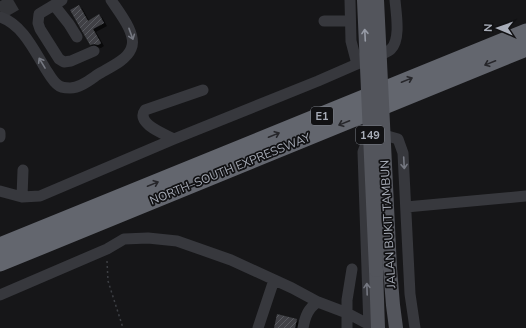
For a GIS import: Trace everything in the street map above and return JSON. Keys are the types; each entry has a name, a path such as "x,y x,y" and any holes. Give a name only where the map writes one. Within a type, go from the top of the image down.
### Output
{"highway":[{"name":"NORTH–SOUTH EXPRESSWAY","path":"0,246 526,32"},
{"name":"NORTH–SOUTH EXPRESSWAY","path":"0,263 526,48"}],"main road":[{"name":"JALAN BUKIT TAMBUN","path":"364,0 376,270 372,327"},
{"name":"JALAN BUKIT TAMBUN","path":"377,0 390,268 396,328"}],"street":[{"path":"0,17 8,20 18,28 30,43 58,85 63,88 71,88 83,84 125,57 131,49 133,40 130,30 111,0"},
{"path":"350,0 351,42 357,64"},
{"path":"0,191 22,197 40,196 391,50 396,42 397,25 395,0"},
{"path":"77,37 58,2 39,14 38,23 40,29 59,59 64,62 72,62 94,51"},
{"path":"324,21 350,21"},
{"path":"174,139 145,122 142,118 142,114 145,110 204,90"},
{"path":"0,133 0,138"},
{"path":"372,327 363,152 371,136 384,135 398,139 403,153 410,294 415,328"},
{"path":"22,197 23,170"},
{"path":"406,207 526,196"},
{"path":"0,296 107,249 124,239 148,238 177,241 230,260 318,302 347,313 372,327"},
{"path":"347,328 347,300 352,269"},
{"path":"258,328 274,280"},
{"path":"303,328 308,311 318,302"}],"path":[{"path":"107,249 108,281 123,328"}],"building":[{"path":"79,5 88,21 99,14 104,23 93,29 101,43 98,45 90,45 70,10"},
{"path":"277,314 297,319 295,328 274,328"}],"tunnel":[{"path":"0,11 19,0"}]}
